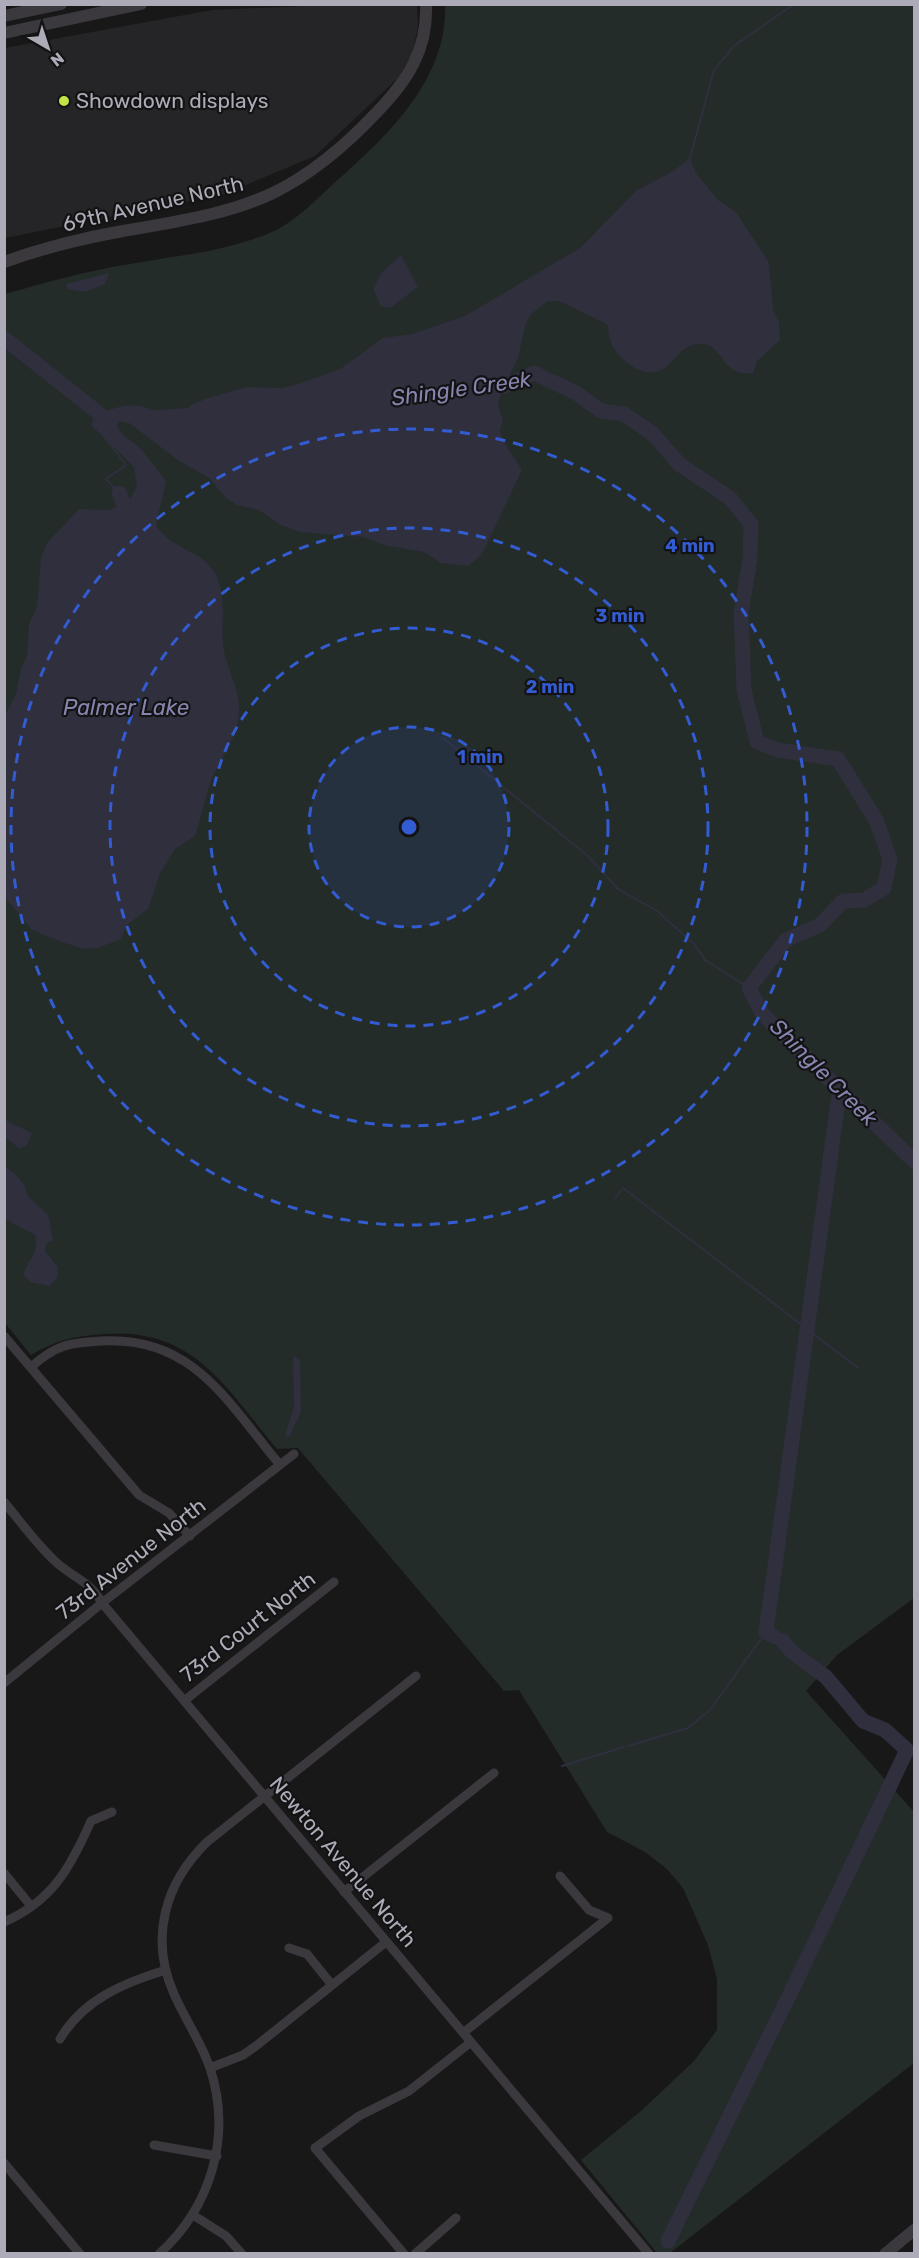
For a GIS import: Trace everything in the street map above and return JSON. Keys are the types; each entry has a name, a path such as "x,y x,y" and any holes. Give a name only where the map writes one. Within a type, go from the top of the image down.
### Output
{"street":[{"path":"4,16 61,4"},
{"path":"4,33 141,4"},
{"name":"69th Avenue North","path":"4,262 76,241 220,212 260,199 296,180 349,140 400,88 422,44 426,4"},
{"path":"4,1336 139,1495 169,1513 190,1536"},
{"path":"31,1367 55,1348 66,1344 116,1340 157,1347 194,1366 280,1465"},
{"name":"73rd Avenue North","path":"4,1683 102,1603 294,1454"},
{"name":"Newton Avenue North","path":"4,1502 48,1553 88,1583 184,1701 649,2253"},
{"name":"73rd Court North","path":"184,1701 334,1582"},
{"path":"159,2253 178,2235 193,2215 205,2192 217,2156 219,2119 210,2068 166,1970 162,1932 164,1912 180,1873 207,1842 416,1676"},
{"path":"344,1892 494,1773"},
{"path":"4,1922 31,1906 64,1876 91,1821 112,1812"},
{"path":"4,1873 31,1906"},
{"path":"464,2033 608,1918 589,1910 561,1876"},
{"path":"210,2068 249,2051 386,1941"},
{"path":"289,1948 307,1954 332,1985"},
{"path":"60,2040 71,2021 111,1990 166,1970"},
{"path":"404,2253 315,2148 358,2116 410,2091 471,2042"},
{"path":"154,2145 217,2156"},
{"path":"4,2163 80,2253"},
{"path":"193,2215 226,2236 242,2253"},
{"path":"415,2253 456,2218"},
{"path":"891,2252 915,2230"}],"shaded area":[{"path":"327,5 417,5 418,27 412,54 398,78 315,156 224,194 5,238 5,48 212,10"},
{"path":"445,5 914,5 914,1598 837,1655 806,1691 914,1812 914,2063 670,2253 657,2253 581,2160 641,2111 694,2061 717,2030 717,1979 708,1945 683,1888 667,1869 645,1852 607,1832 519,1690 504,1691 298,1448 277,1449 224,1384 205,1366 185,1351 162,1340 135,1334 104,1334 75,1338 58,1342 31,1355 5,1323 5,294 94,271 238,244 274,231 289,222 372,149 409,106 436,59 443,33"}],"water":[{"name":"Palmer Lake","path":"690,158 696,173 718,200 736,212 769,263 773,310 779,322 780,340 757,361 753,373 735,370 728,366 714,349 700,344 683,350 663,369 656,372 642,371 617,353 611,342 607,324 559,301 548,301 531,314 525,326 518,358 498,404 503,421 500,431 503,440 522,470 481,555 468,566 441,563 424,552 384,545 363,537 300,532 281,525 259,510 237,505 226,498 209,478 178,460 129,423 119,421 117,425 121,433 142,450 166,481 156,525 169,539 209,565 219,582 224,652 236,688 239,715 234,734 209,786 195,836 175,849 160,874 148,909 127,925 121,939 98,948 84,949 32,930 5,897 5,715 16,694 21,669 27,656 29,624 37,607 41,557 48,542 79,509 111,510 131,498 137,487 134,467 92,426 93,419 111,409 134,405 147,408 168,418 177,419 191,405 208,398 247,387 282,388 301,383 340,369 383,338 412,334 465,316 580,248 637,190 672,172"},
{"path":"401,255 418,287 390,308 381,306 373,289 381,273"},
{"path":"109,273 105,284 85,292 67,289 66,284"},
{"path":"5,1120 32,1133 27,1145 20,1149 5,1137"},
{"path":"5,1167 15,1174 25,1186 27,1195 48,1215 53,1240 46,1244 45,1251 58,1267 57,1278 50,1286 30,1282 23,1274 35,1252 35,1235 5,1219"},
{"path":"293,1356 300,1360 301,1412 289,1437 285,1436 294,1407"}],"waterway":[{"path":"690,158 714,70 734,46 794,4"},
{"name":"Shingle Creek","path":"4,338 106,419"},
{"name":"Shingle Creek","path":"485,388 505,386 534,373 576,393 601,411 624,414 653,434 679,464 730,498 751,524 750,559 741,613 744,690 757,742 778,750 838,759 876,820 890,859 884,888 864,900 843,901 820,925 786,940 749,988 762,1013 777,1029 914,1161"},
{"name":"Shingle Creek","path":"148,418 198,415"},
{"path":"105,438 126,465 106,479 119,493"},
{"path":"119,493 131,521"},
{"path":"443,738 588,856 618,889 657,911 694,944 705,960 749,988"},
{"path":"775,1637 766,1632 840,1087"},
{"path":"615,1198 623,1188 858,1368"},
{"path":"628,1746 688,1728 710,1710 766,1632"},
{"path":"783,1641 792,1652 826,1677 863,1721 885,1730 907,1750 789,1996"},
{"path":"562,1766 624,1747"},
{"path":"668,2241 787,2000"}],"place":[{"name":"Showdown displays","path":"64,101"}]}
